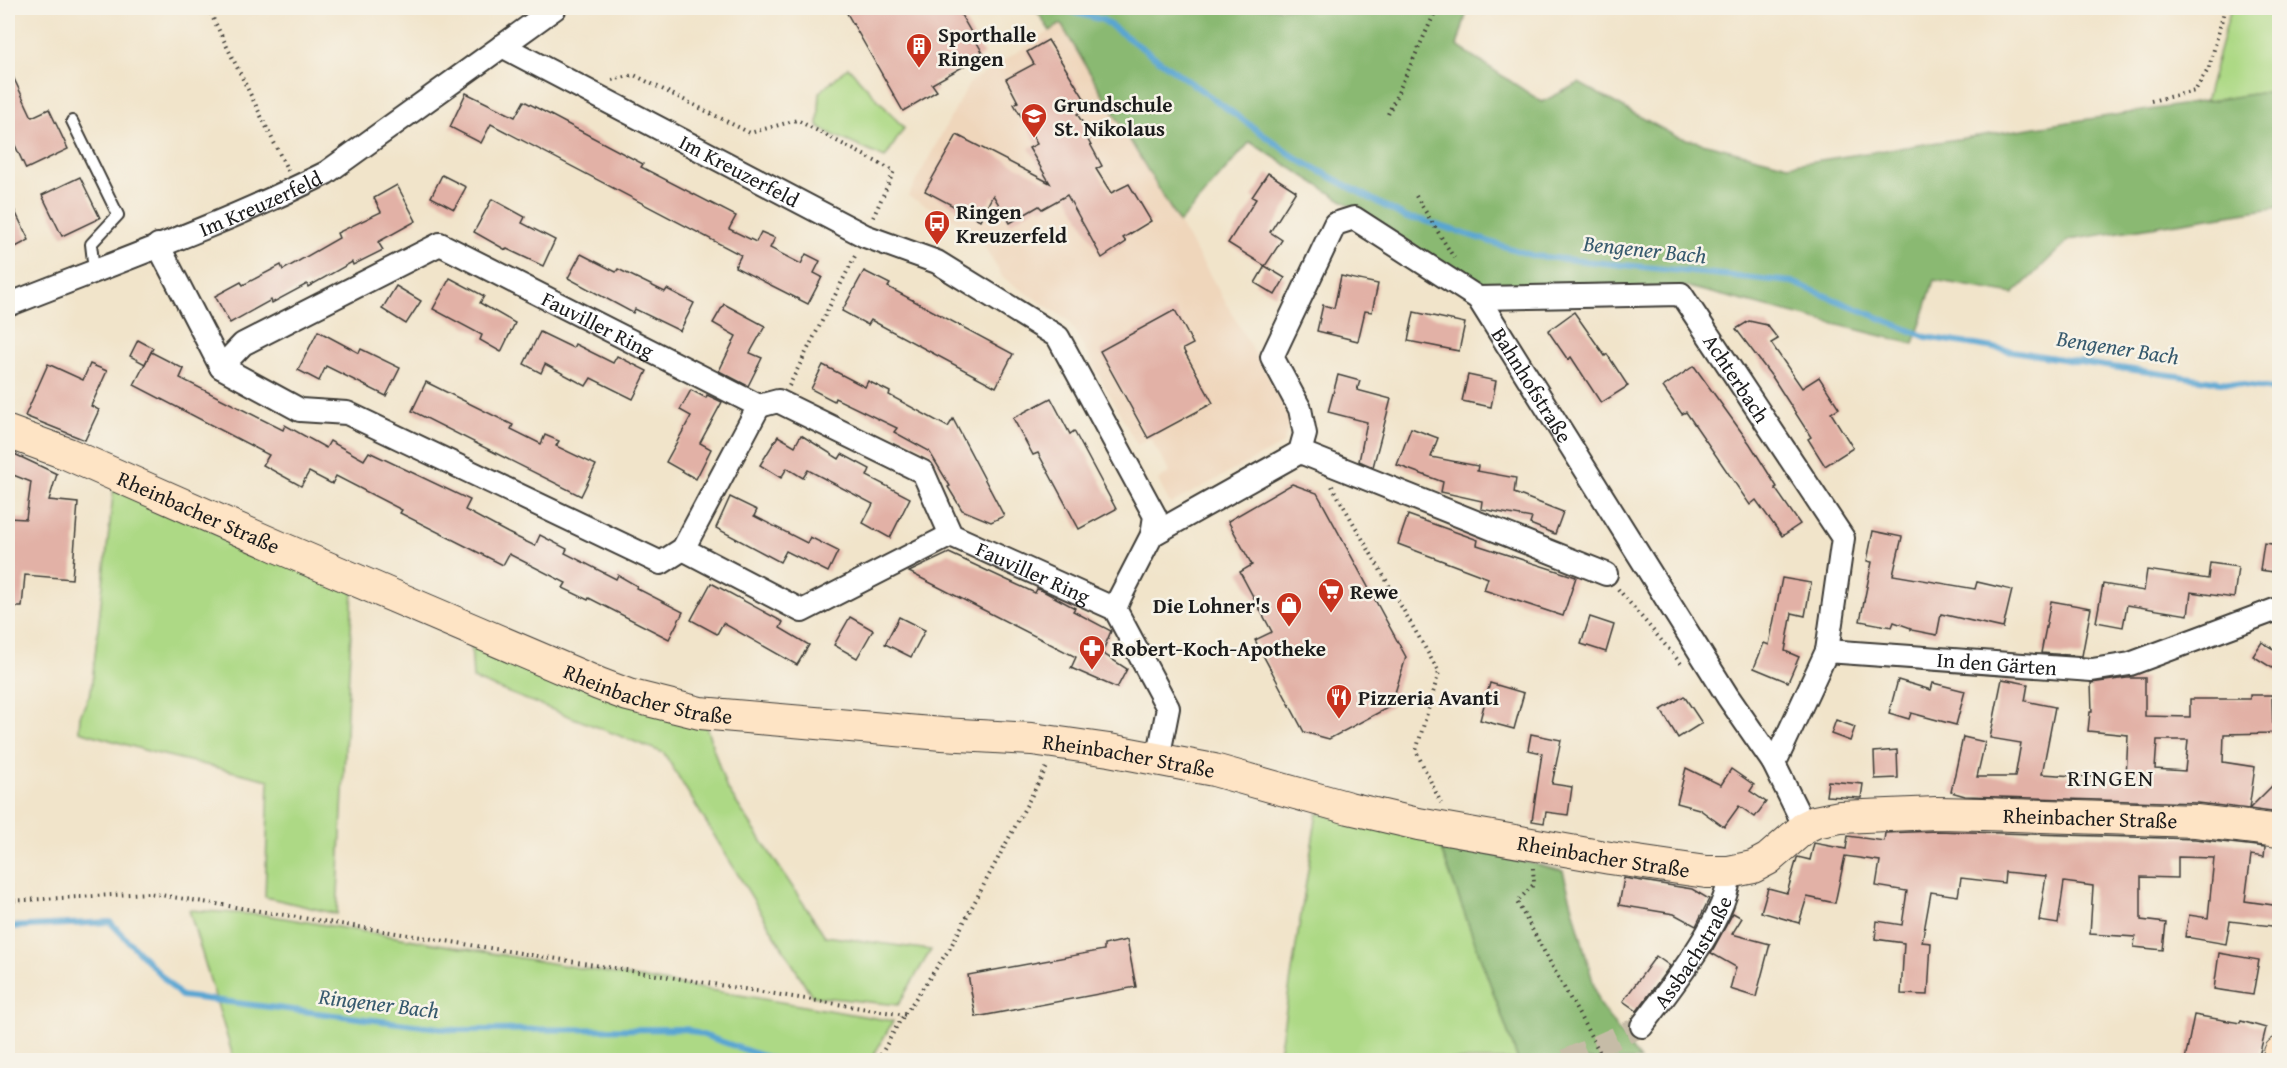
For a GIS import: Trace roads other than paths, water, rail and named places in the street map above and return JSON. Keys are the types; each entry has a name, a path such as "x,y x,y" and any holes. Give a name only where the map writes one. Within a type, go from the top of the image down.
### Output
{"main road":[{"name":"Rheinbacher Straße","path":"8,432 68,454 459,625 628,695 700,713 1060,743 1158,759 1233,775 1365,812 1455,831 1707,872 1729,872 1761,864 1805,827 1815,822 1840,817 1937,813 2196,821 2280,831"},
{"path":"2278,1060 2280,1053"}],"street":[{"path":"502,46 555,8"},
{"name":"Im Kreuzerfeld","path":"8,305 296,188 326,173 502,46 865,236 938,262 1058,337 1155,516 1152,535"},
{"name":"Bahnhofstraße","path":"1300,452 1305,434 1300,409 1272,357 1335,224 1354,218 1478,297 1728,697 1773,762 1805,827"},
{"name":"Fauviller Ring","path":"221,367 243,344 440,244 768,404 923,472 951,535 1116,609"},
{"path":"158,245 221,367 300,410 347,413 661,563 683,549 768,404"},
{"name":"Achterbach","path":"1478,297 1681,294 1843,538 1827,651"},
{"path":"1158,759 1168,708 1124,629 1116,609 1119,597 1152,535 1300,452 1606,574"},
{"name":"Fauviller Ring","path":"683,549 802,611 951,535"},
{"name":"In den Gärten","path":"1827,651 2092,670 2106,669 2130,664 2280,608"},
{"path":"1773,762 1778,756 1827,651"},
{"name":"Assbachstraße","path":"1642,1026 1690,962 1724,900 1730,882 1729,872"}],"lane":[{"path":"72,121 118,215 91,244 94,270"}],"waterway":[{"name":"Bengener Bach","path":"1058,8 1103,20 1299,160 1407,218 1422,220 1534,256 1792,282 1926,337 2105,366 2280,390"},
{"name":"Ringener Bach","path":"8,927 110,922 181,996 455,1030 686,1029 774,1060"}],"tunnel":[{"path":"1566,1060 1642,1026"}],"place":[{"name":"Sporthalle Ringen","path":"919,69"},
{"name":"Grundschule St. Nikolaus","path":"1034,139"},
{"name":"Ringen Kreuzerfeld","path":"937,246"},
{"name":"Rewe","path":"1331,614"},
{"name":"Die Lohner's","path":"1289,628"},
{"name":"Robert-Koch-Apotheke","path":"1092,671"},
{"name":"Pizzeria Avanti","path":"1339,720"}],"district":[{"name":"RINGEN","path":"2111,777"}]}
